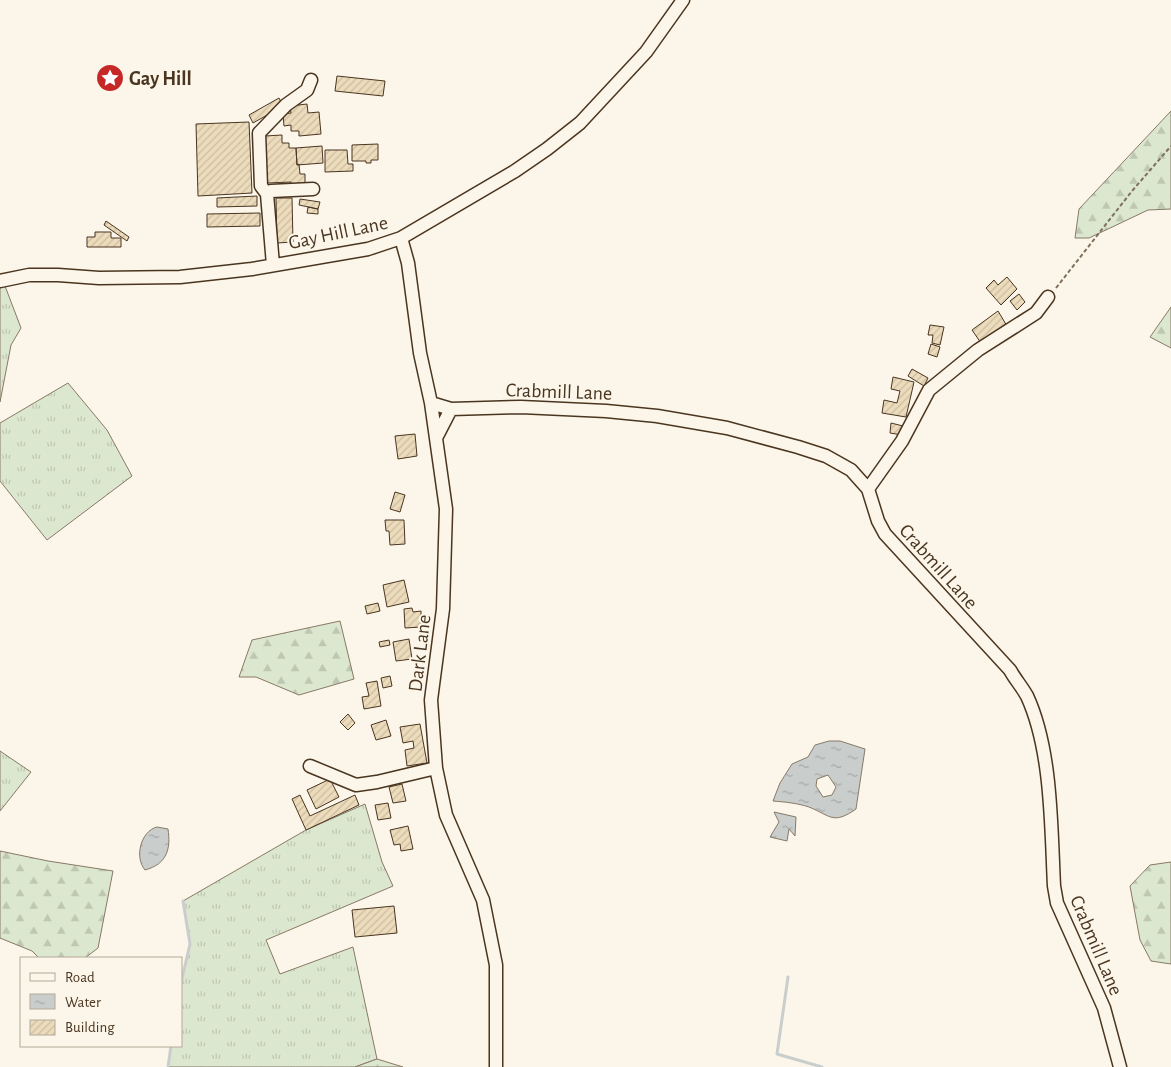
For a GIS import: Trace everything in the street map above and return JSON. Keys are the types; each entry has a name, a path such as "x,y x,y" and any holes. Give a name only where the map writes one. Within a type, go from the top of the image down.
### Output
{"street":[{"name":"Gay Hill Lane","path":"0,281 29,275 98,278 180,277 273,265 368,249 401,238 515,171 580,123 646,52 683,0"},
{"path":"273,265 266,194 261,186 259,133 286,105 307,90 311,80"},
{"path":"266,194 313,189"},
{"name":"Dark Lane","path":"401,238 408,263 420,353 431,403 446,509 443,609 431,700 436,768 446,816 483,900 496,965 496,1067"},
{"path":"868,490 902,442 929,390 978,350 1036,313 1048,298"},
{"name":"Crabmill Lane","path":"431,403 451,409 521,407 606,411 657,416 727,428 826,456 851,470 868,490 885,534 1010,670 1026,696 1037,725 1044,758 1057,903 1104,1008 1120,1067"},
{"path":"436,438 451,409"},
{"path":"310,766 356,785 436,768"}],"path":[{"path":"1048,298 1132,191 1171,146"}],"green space":[{"path":"1171,111 1171,209 1148,210 1089,238 1075,238 1079,209"},
{"path":"5,286 21,328 11,345 0,402 0,287"},
{"path":"1171,307 1171,348 1150,337"},
{"path":"68,383 107,430 132,476 47,540 0,481 0,423"},
{"path":"340,621 354,679 299,695 256,677 239,677 252,640"},
{"path":"0,751 31,772 0,811"},
{"path":"365,804 382,862 393,886 266,940 280,974 353,947 377,1059 355,1067 168,1067 171,1047 182,1047 182,979 190,944 183,901 306,830"},
{"path":"0,851 113,871 98,948 86,957 38,957 32,951 0,938"},
{"path":"1171,862 1171,964 1151,961 1140,940 1130,886 1150,865"},
{"path":"377,1059 403,1067 355,1067"}],"water":[{"path":"829,741 840,741 865,749 856,809 842,817 827,816 809,807 773,801 780,783 792,764 808,757 815,745","holes":["828,775 836,787 832,795 823,797 816,786 817,779"]},
{"path":"774,812 796,817 795,836 789,829 787,841 770,837 779,822"},
{"path":"157,827 168,829 168,849 163,860 145,870 140,858 141,845 151,829"}],"building":[{"path":"337,76 385,81 383,96 335,91"},
{"path":"279,98 283,106 253,123 249,115"},
{"path":"307,104 308,113 319,112 321,134 299,136 299,131 291,131 291,125 284,126 283,114 291,113 290,106"},
{"path":"249,122 252,193 198,196 196,124"},
{"path":"282,135 282,143 289,143 289,148 296,148 297,165 299,164 300,174 305,174 305,186 291,187 291,182 267,183 265,136"},
{"path":"378,144 378,160 371,160 371,163 352,161 352,145"},
{"path":"322,146 323,163 297,165 296,148"},
{"path":"325,150 347,150 348,164 353,164 353,171 325,172"},
{"path":"257,196 257,206 217,207 217,198"},
{"path":"276,198 292,198 293,242 277,243"},
{"path":"300,199 320,202 318,209 299,205"},
{"path":"308,207 318,209 318,214 307,213"},
{"path":"260,213 260,226 207,227 207,214"},
{"path":"106,221 129,237 127,241 104,225"},
{"path":"95,232 111,232 111,238 121,238 121,247 87,247 87,237 95,237"},
{"path":"1007,277 1017,289 1001,305 986,288 994,280 998,285"},
{"path":"1019,294 1025,302 1017,310 1010,301"},
{"path":"998,311 1007,326 981,343 972,330"},
{"path":"930,325 944,327 940,345 932,343 933,335 928,335"},
{"path":"931,344 940,347 937,357 928,354"},
{"path":"912,369 928,378 924,386 908,376"},
{"path":"893,377 914,382 906,417 882,413 884,400 897,403 900,391 891,389"},
{"path":"891,423 903,426 902,435 890,433"},
{"path":"415,434 417,456 398,459 395,436"},
{"path":"395,492 405,495 400,512 390,509"},
{"path":"385,520 404,520 405,544 390,545 389,531 386,531"},
{"path":"404,580 409,602 387,607 383,585"},
{"path":"378,603 380,611 367,614 365,606"},
{"path":"412,608 413,612 421,611 421,627 405,628 404,609"},
{"path":"409,639 412,659 396,661 393,642"},
{"path":"389,640 390,645 380,647 379,642"},
{"path":"390,676 392,686 383,688 381,678"},
{"path":"377,681 381,706 364,709 362,697 369,696 366,683"},
{"path":"348,714 355,723 348,730 340,722"},
{"path":"386,720 391,736 376,740 371,725"},
{"path":"420,724 427,763 407,766 405,750 414,748 413,741 403,743 400,727"},
{"path":"330,779 339,797 316,809 307,790"},
{"path":"402,784 406,801 393,803 389,787"},
{"path":"300,795 310,816 355,795 359,805 306,830 292,799"},
{"path":"388,803 391,818 378,820 375,805"},
{"path":"408,826 413,849 401,851 400,844 394,845 390,830"},
{"path":"394,906 397,933 355,937 352,910"}],"waterway":[{"path":"182,979 190,944 183,901"},
{"path":"788,977 777,1054 822,1067"},
{"path":"168,1067 171,1047"}],"place":[{"name":"Gay Hill","path":"110,78"}]}
